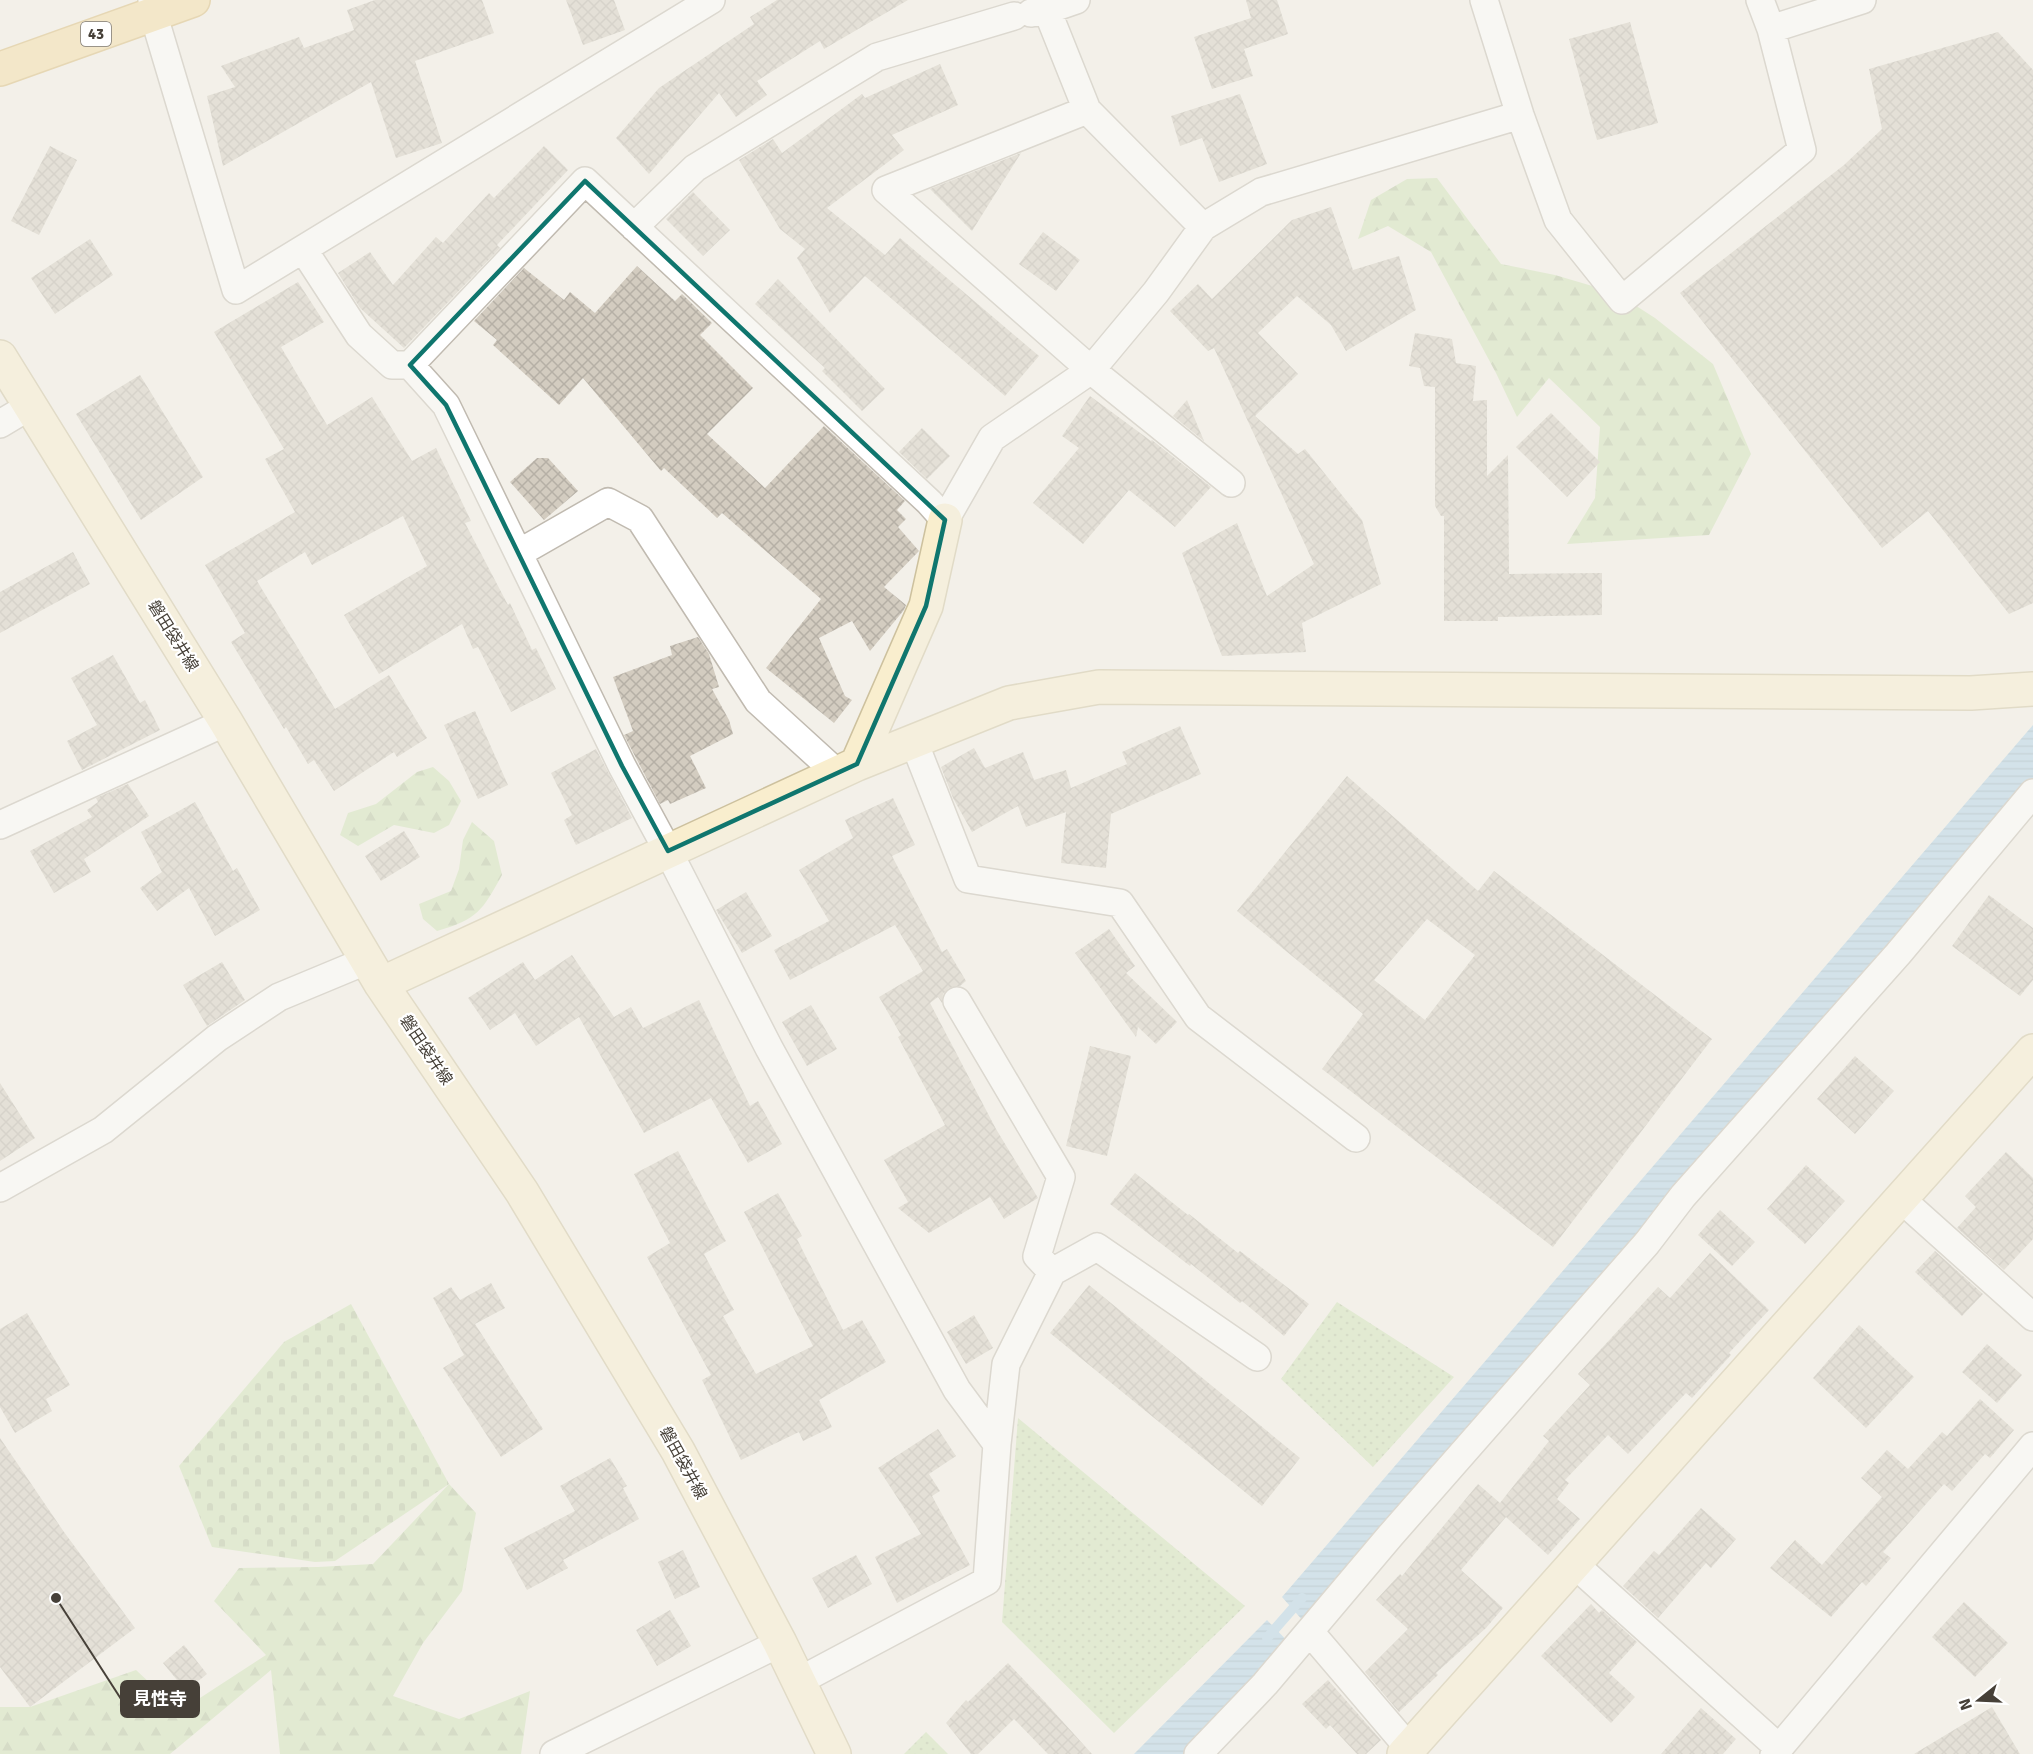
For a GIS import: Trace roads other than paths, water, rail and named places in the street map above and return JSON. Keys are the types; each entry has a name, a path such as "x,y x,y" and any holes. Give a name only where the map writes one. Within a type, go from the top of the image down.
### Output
{"main road":[{"name":"43","path":"0,69 152,7 193,0"}],"street":[{"path":"152,7 236,290 711,0"},
{"path":"634,226 695,168 877,57 1007,8 1047,10 1076,0"},
{"path":"1484,0 1520,115 1558,220 1622,300 1802,150 1771,30 1760,0"},
{"path":"1771,30 1862,0"},
{"path":"1047,10 1087,110 1203,227"},
{"path":"1087,110 886,190 1091,370 1231,483"},
{"path":"848,769 926,606 945,520 992,438 1091,370 1156,292 1203,227 1261,192 1520,115"},
{"path":"303,249 359,335 392,365 410,365 585,181 929,502 945,520"},
{"name":"磐田袋井線","path":"0,357 226,722 375,972 528,1202 678,1451 780,1643 834,1754"},
{"path":"410,365 447,405 622,766 669,851 769,1048 957,1390 997,1444"},
{"path":"0,424 30,406"},
{"path":"519,553 608,502 640,519 758,701 848,769"},
{"path":"0,1188 103,1130 217,1038 279,997 375,972 669,851 848,769 1009,703 1099,687 1971,693 2033,689"},
{"path":"0,825 226,722"},
{"path":"914,742 968,879 1120,903 1198,1017 1356,1138"},
{"path":"1198,1754 1265,1684 1390,1536 1647,1243 1683,1196 1898,954 2033,793"},
{"path":"957,1001 1060,1177 1037,1256 1052,1272"},
{"path":"1310,1632 1407,1751 2033,1051"},
{"path":"1901,1199 2033,1317"},
{"path":"799,1681 987,1581 997,1444 1006,1364 1052,1272 1097,1247 1257,1358"},
{"path":"1574,1563 1777,1751 2033,1446"},
{"path":"565,1751 780,1643"}],"water":[{"path":"2033,725 2033,789 1304,1622 1282,1597"},
{"path":"1267,1620 1295,1649 1187,1754 1134,1754"}],"waterway":[{"path":"1267,1638 1302,1598"}],"place":[{"name":"見性寺","path":"56,1598"}]}
